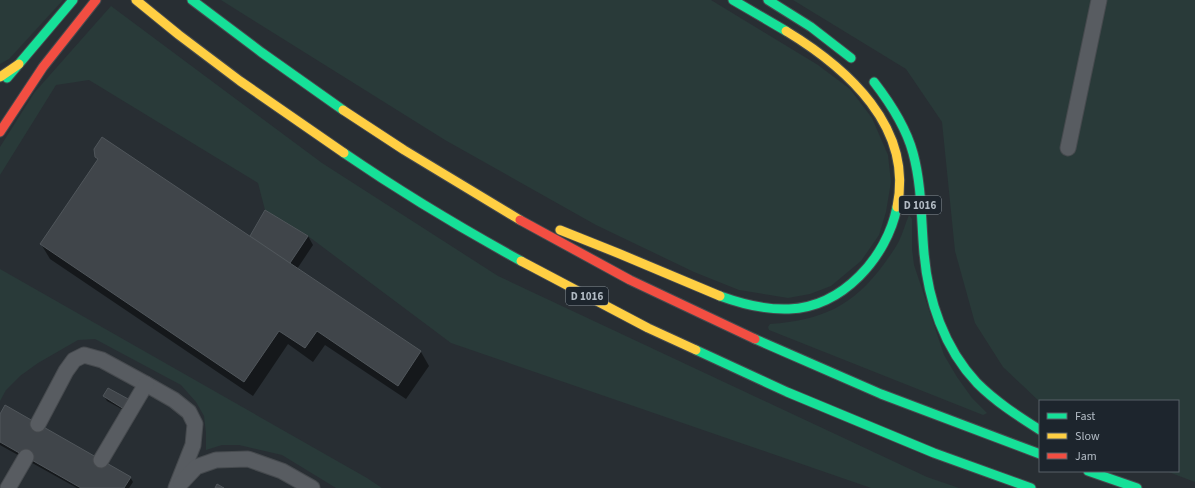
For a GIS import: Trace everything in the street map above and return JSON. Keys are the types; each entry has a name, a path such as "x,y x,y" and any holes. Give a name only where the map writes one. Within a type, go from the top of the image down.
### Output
{"main road":[{"path":"0,86 73,0"},
{"path":"0,132 43,67 96,0"},
{"name":"D 1016","path":"136,0 179,35 284,112 375,173 462,228 551,278 648,328 787,392 934,453 1031,488"},
{"name":"D 1016","path":"192,0 266,56 403,150 491,204 634,282 786,354 939,418 1039,454"},
{"name":"D 1016","path":"491,204 600,245 711,293 748,305 778,309 791,309 807,306 832,296 866,271 882,249 888,235 895,215 899,193 899,165 890,135 868,98 837,66 809,45 732,0"},
{"path":"768,0 824,36 858,64"},
{"path":"0,77 18,64"},
{"name":"D 1016","path":"866,73 892,107 906,134 912,150 919,179 923,249 927,280 936,312 949,343 965,369 989,395 1002,406 1039,429"},
{"path":"1092,472 1141,486"},
{"path":"1119,472 1141,486"}],"lane":[{"path":"1068,148 1099,0"},
{"path":"38,424 66,371 74,360 84,354 102,360 174,400 189,412 194,424 193,445 176,488"},
{"path":"102,460 146,384"},
{"path":"8,488 26,457"},
{"path":"176,488 196,467 216,460 248,459 282,471 312,488"}],"shaded area":[{"path":"0,0 63,0 9,59 0,64"},
{"path":"221,0 711,0 818,65 850,89 872,118 888,155 891,182 886,212 879,235 861,261 831,286 810,294 788,298 739,290 694,272 596,225 445,140"},
{"path":"793,0 1195,0 1195,482 1169,472 1179,472 1179,400 1039,401 1003,367 975,323 955,251 942,122 906,69"},
{"path":"111,6 322,163 498,276 927,477 959,488 871,488 451,343 308,236 265,210 258,183 89,80 56,85 0,175 0,147 34,93"},
{"path":"909,215 912,219 912,249 914,265 944,355 972,398 987,413 983,415 769,330 768,327 770,324 789,322 820,315 848,301 872,279 894,250"},
{"path":"0,269 367,478 382,488 336,488 282,455 239,445 222,445 206,450 204,416 196,402 181,385 95,339 78,340 38,363 20,376 6,390 0,401"}],"building":[{"path":"102,137 421,351 398,386 317,331 305,348 279,331 244,382 40,244 98,159 95,157 94,149"},
{"path":"265,210 308,236 290,263 250,236"},
{"path":"108,388 130,400 124,409 103,396"},
{"path":"5,405 131,477 124,488 81,488 0,442 0,414"},
{"path":"217,484 224,488 215,488"}],"traffic: fast":[{"path":"7,78 73,0"},
{"path":"192,0 261,52 343,110"},
{"path":"733,0 786,31"},
{"path":"768,0 811,27 851,58"},
{"path":"874,82 897,116 910,143 913,153 920,190 924,253 929,288 934,306 947,339 955,355 965,369 984,390 999,403 1039,429"},
{"path":"344,153 431,209 521,261"},
{"path":"720,296 737,302 771,309 789,309 809,306 827,299 844,289 860,276 873,261 884,244 892,226 897,207"},
{"path":"755,339 881,394 1039,454"},
{"path":"696,350 787,392 934,453 1031,488"},
{"path":"1091,472 1137,488"}],"traffic: slow":[{"path":"136,0 240,81 344,153"},
{"path":"786,31 831,63 852,82 871,103 885,126 895,151 900,178 897,207"},
{"path":"0,77 19,64"},
{"path":"343,110 404,150 520,220"},
{"path":"560,230 720,296"},
{"path":"521,261 648,328 696,350"}],"traffic: jam":[{"path":"0,132 43,67 96,0"},
{"path":"520,220 630,280 755,339"}]}
